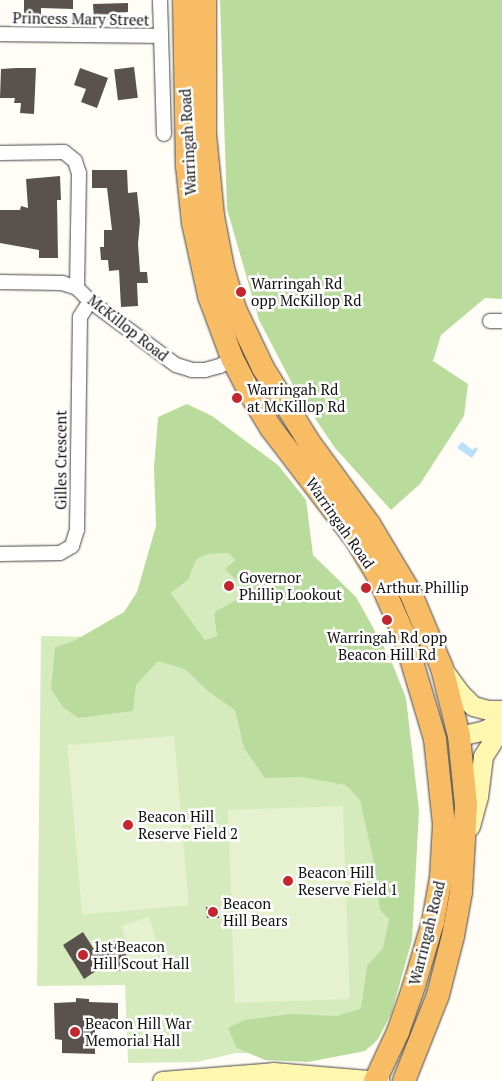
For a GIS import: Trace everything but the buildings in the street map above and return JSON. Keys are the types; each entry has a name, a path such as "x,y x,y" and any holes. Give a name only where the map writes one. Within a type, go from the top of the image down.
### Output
{"highway":[{"name":"Warringah Road","path":"184,0 187,166 193,223 208,296 232,358 251,395 272,428 333,506 378,576 404,635 435,739 444,824 441,877 433,922 414,986 398,1032 375,1081"},
{"name":"Warringah Road","path":"204,0 205,134 213,216 230,293 252,348 309,442 394,561 423,618 442,668 459,736 465,787 465,840 462,892 438,995 404,1081"},
{"name":"McKillop Road","path":"232,358 252,348"},
{"path":"435,739 459,736"}],"main road":[{"path":"442,668 460,693 473,706 488,710 502,710"},
{"path":"459,736 484,730 502,720"},
{"name":"Warringah Road","path":"465,840 478,798 483,756 502,727"},
{"path":"162,1081 226,1078 273,1072 380,1081"}],"street":[{"name":"Warringah Road","path":"160,0 164,134"},
{"name":"Princess Mary Street","path":"0,34 161,36"},
{"path":"0,153 64,152 75,160 79,173 78,288"},
{"name":"McKillop Road","path":"0,282 62,283 78,288 90,301 176,365 192,370 205,370 220,366 232,358"},
{"name":"Gilles Crescent","path":"0,554 60,553 72,546 77,530 80,317 90,301"}],"green space":[{"path":"220,0 502,0 502,299 485,298 441,335 433,361 468,384 464,416 420,484 391,510 335,448 294,387 259,320 227,209"},
{"path":"187,404 212,416 278,465 306,500 313,555 356,597 390,658 406,698 419,811 412,940 391,1014 378,1039 365,1051 308,1062 265,1060 237,1048 228,1028 245,1020 290,1014 337,1016 361,1009 367,966 383,948 389,919 380,910 374,863 360,800 346,785 301,777 265,778 244,748 235,710 209,692 185,669 158,661 136,685 133,711 78,718 63,707 51,689 55,647 74,641 124,612 137,592 156,526 154,468 158,417","holes":["229,553 235,560 225,569 244,588 240,598 216,611 214,615 217,636 205,640 171,593 188,580 196,560 208,554"]},
{"path":"229,553 235,559 226,569 244,588 240,598 216,611 214,615 217,636 205,640 171,593 188,580 196,560 208,554"},
{"path":"41,636 156,638 409,765 378,1039 372,1046 351,1051 236,1053 197,1062 128,1063 125,985 37,986"},
{"name":"Beacon Hill Reserve Field 2","path":"174,736 189,905 82,915 67,745"},
{"name":"Beacon Hill Reserve Field 1","path":"343,806 350,999 235,1003 228,810"},
{"path":"149,917 160,954 133,963 121,925"}],"water":[{"path":"462,442 473,450 475,447 478,449 472,458 457,448"}],"place":[{"name":"Warringah Rd opp McKillop Rd","path":"241,292"},
{"name":"Warringah Rd at McKillop Rd","path":"237,398"},
{"name":"Governor Phillip Lookout","path":"229,586"},
{"name":"Arthur Phillip","path":"366,588"},
{"name":"Warringah Rd opp Beacon Hill Rd","path":"387,620"},
{"name":"Beacon Hill Reserve Field 2","path":"128,825"},
{"name":"Beacon Hill Reserve Field 1","path":"288,881"},
{"name":"Beacon Hill Bears","path":"213,912"},
{"name":"1st Beacon Hill Scout Hall","path":"83,955"},
{"name":"Beacon Hill War Memorial Hall","path":"75,1032"}]}
